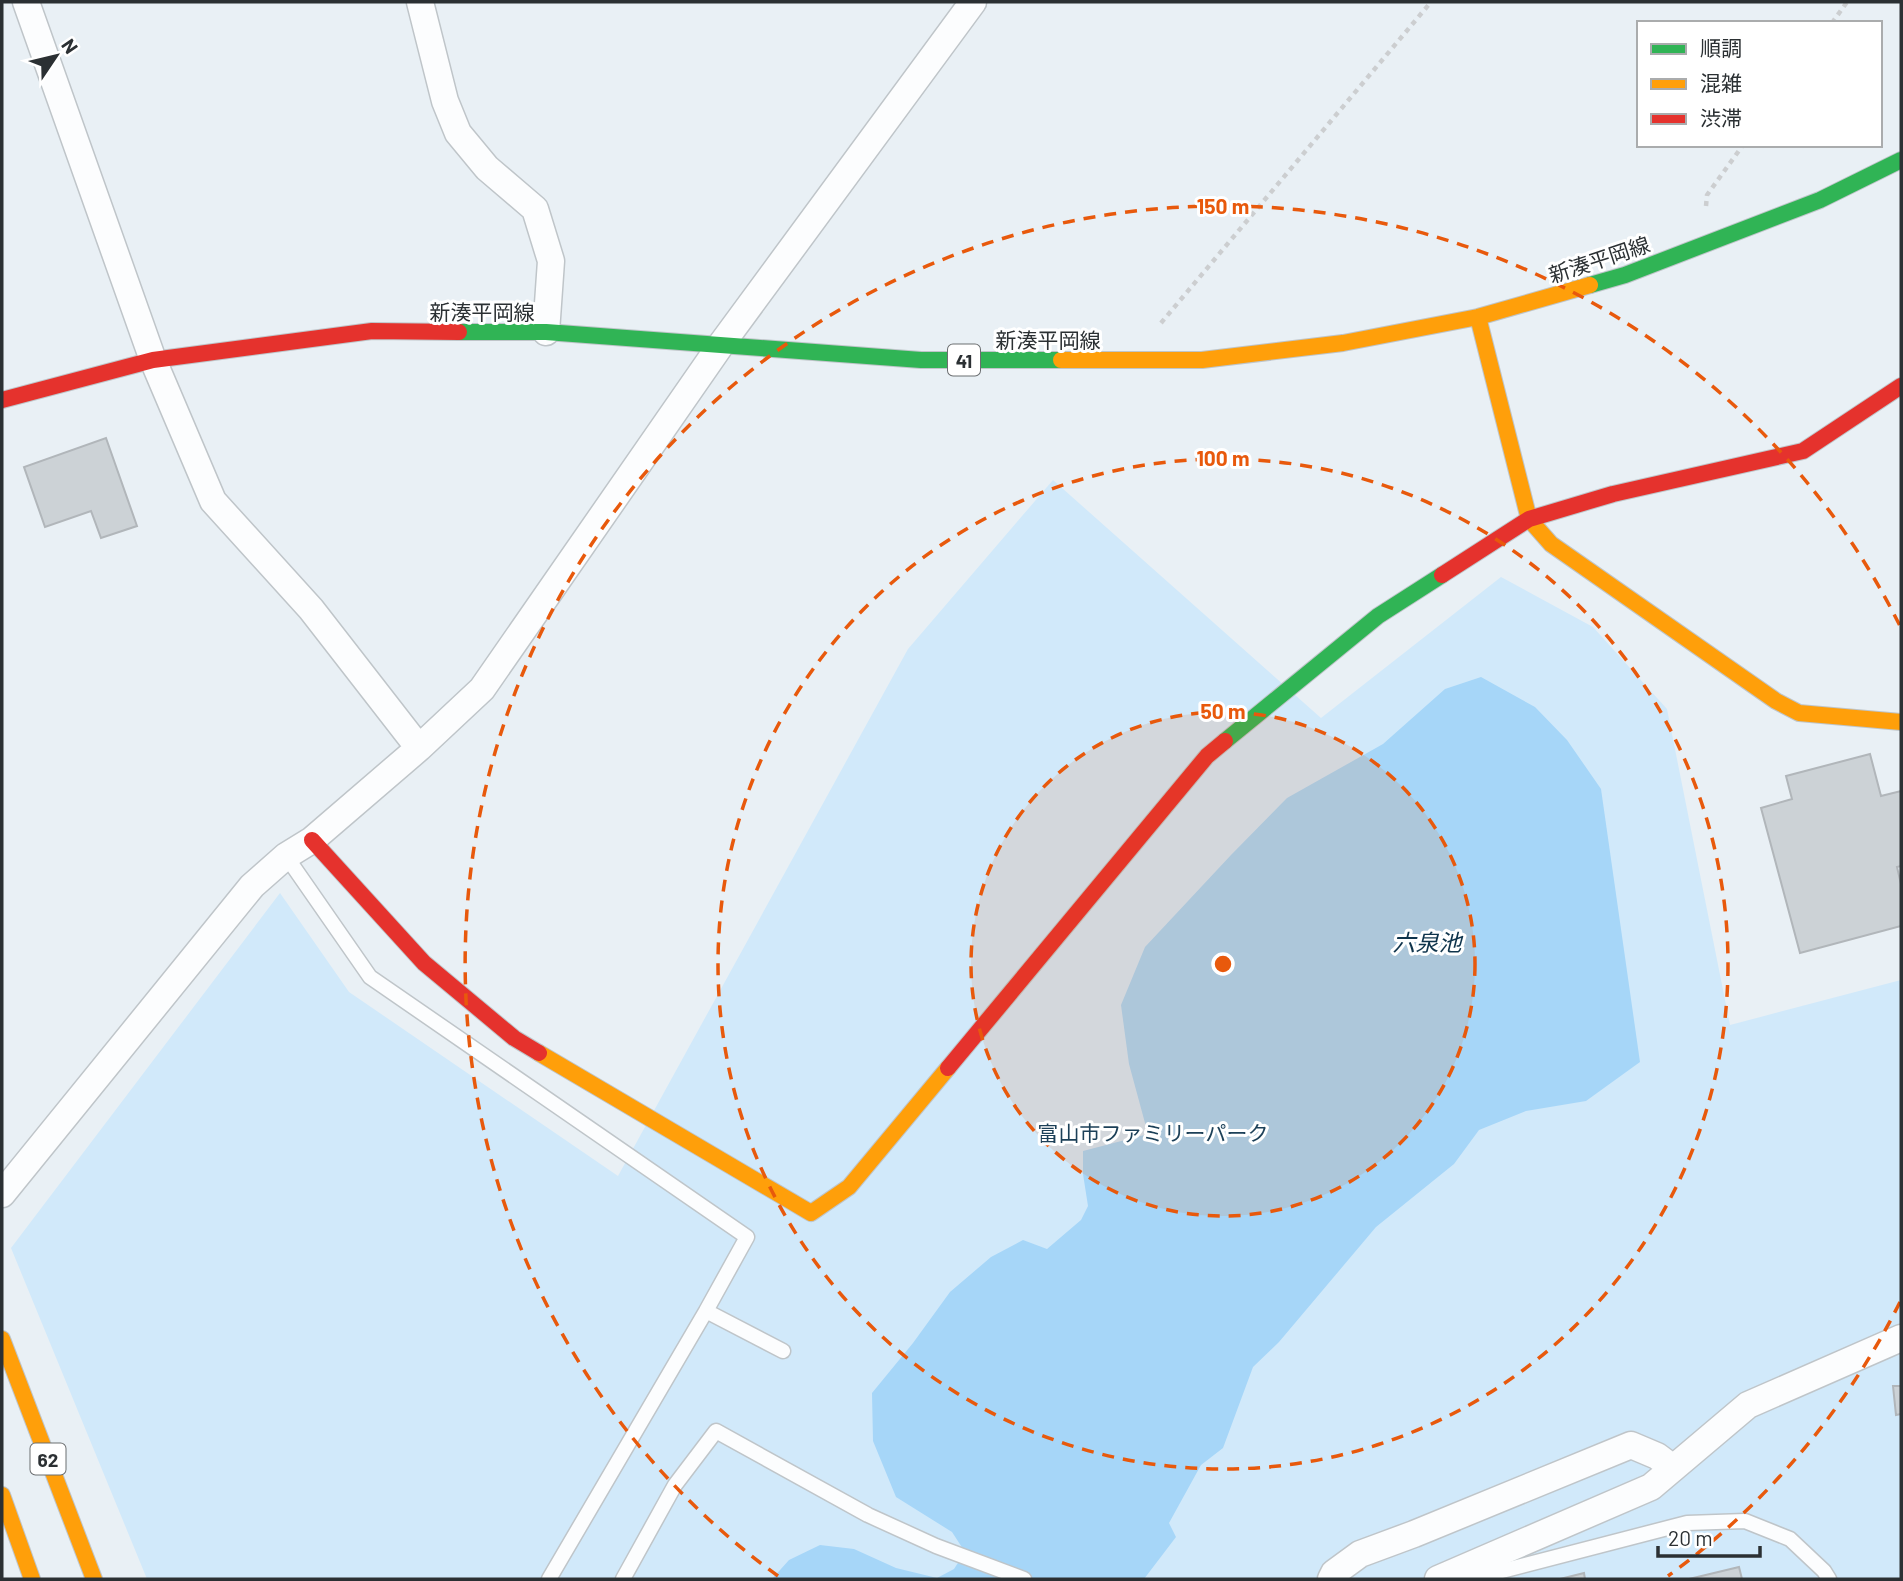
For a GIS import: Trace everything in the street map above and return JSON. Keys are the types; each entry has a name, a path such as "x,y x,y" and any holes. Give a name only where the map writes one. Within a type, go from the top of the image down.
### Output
{"street":[{"path":"26,2 153,360 213,501 312,609 419,748"},
{"path":"420,2 444,102 458,133 487,168 535,209 551,261 547,332"},
{"path":"2,1194 252,886 286,856 312,840 419,748 482,689 720,346 973,2"},
{"name":"新湊平岡線","path":"2,400 153,360 372,331 547,332 921,360 1202,360 1357,341 1478,317 1625,275 1820,200 1901,160"},
{"path":"1478,317 1529,519 1551,544 1776,701 1798,713 1901,722"},
{"path":"312,840 424,963 514,1038 811,1213 849,1187 1207,756 1378,617 1529,519 1613,494 1803,451 1901,386"},
{"path":"1438,1579 1651,1487 1748,1405 1901,1338"},
{"name":"62","path":"2,1339 94,1579"},
{"path":"1331,1579 1334,1573 1360,1554 1631,1445 1657,1456 1673,1468"},
{"path":"2,1495 32,1579"}],"lane":[{"path":"286,856 370,977 747,1237 549,1579"},
{"path":"706,1311 783,1351"},
{"path":"623,1579 675,1485 716,1431 868,1515 936,1546 1024,1579"},
{"path":"1472,1579 1687,1523 1745,1521 1790,1539 1829,1579"}],"path":[{"path":"1128,360 1431,2"},
{"path":"1833,21 1847,2"},
{"path":"1707,243 1707,195 1742,147"}],"green space":[{"name":"富山市ファミリーパーク","path":"1053,480 1321,718 1501,577 1593,627 1667,709 1730,1025 1901,980 1901,1579 147,1579 11,1248 280,893 349,992 618,1176 908,649"}],"water":[{"name":"六泉池","path":"1481,677 1535,707 1567,740 1601,789 1640,1062 1586,1101 1526,1111 1479,1130 1454,1164 1376,1227 1279,1342 1253,1367 1223,1448 1201,1465 1169,1523 1176,1537 1144,1579 772,1579 789,1560 820,1545 854,1549 896,1568 937,1578 954,1569 965,1552 952,1532 896,1497 873,1441 872,1393 950,1292 991,1257 1023,1240 1047,1249 1081,1220 1088,1206 1083,1151 1152,1133 1145,1123 1129,1064 1121,1005 1145,947 1287,798 1383,744 1445,689"}],"building":[{"path":"106,438 137,526 101,538 91,511 45,527 24,467"},
{"path":"1870,754 1881,796 1901,791 1901,866 1897,867 1901,884 1901,926 1800,953 1761,808 1792,799 1786,776"},
{"path":"1893,1386 1901,1386 1901,1414 1896,1415"},
{"path":"1739,1567 1742,1579 1689,1579"},
{"path":"1584,1573 1585,1579 1560,1579"}],"traffic: fast":[{"path":"1590,285 1625,275 1820,200 1901,160"},
{"path":"459,332 546,332 921,360 1061,360"},
{"path":"1225,741 1378,616 1442,575"}],"traffic: slow":[{"path":"1061,360 1202,360 1343,343 1478,317 1590,285"},
{"path":"1478,317 1529,519 1551,544 1776,701 1799,713 1901,722"},
{"path":"539,1053 811,1213 849,1187 948,1068"},
{"path":"2,1339 94,1579"},
{"path":"2,1495 32,1579"}],"traffic: jam":[{"path":"2,400 153,360 372,331 459,332"},
{"path":"1442,575 1529,519 1613,494 1803,451 1901,386"},
{"path":"948,1068 1207,756 1225,741"},
{"path":"312,840 424,963 514,1038 539,1053"}]}
